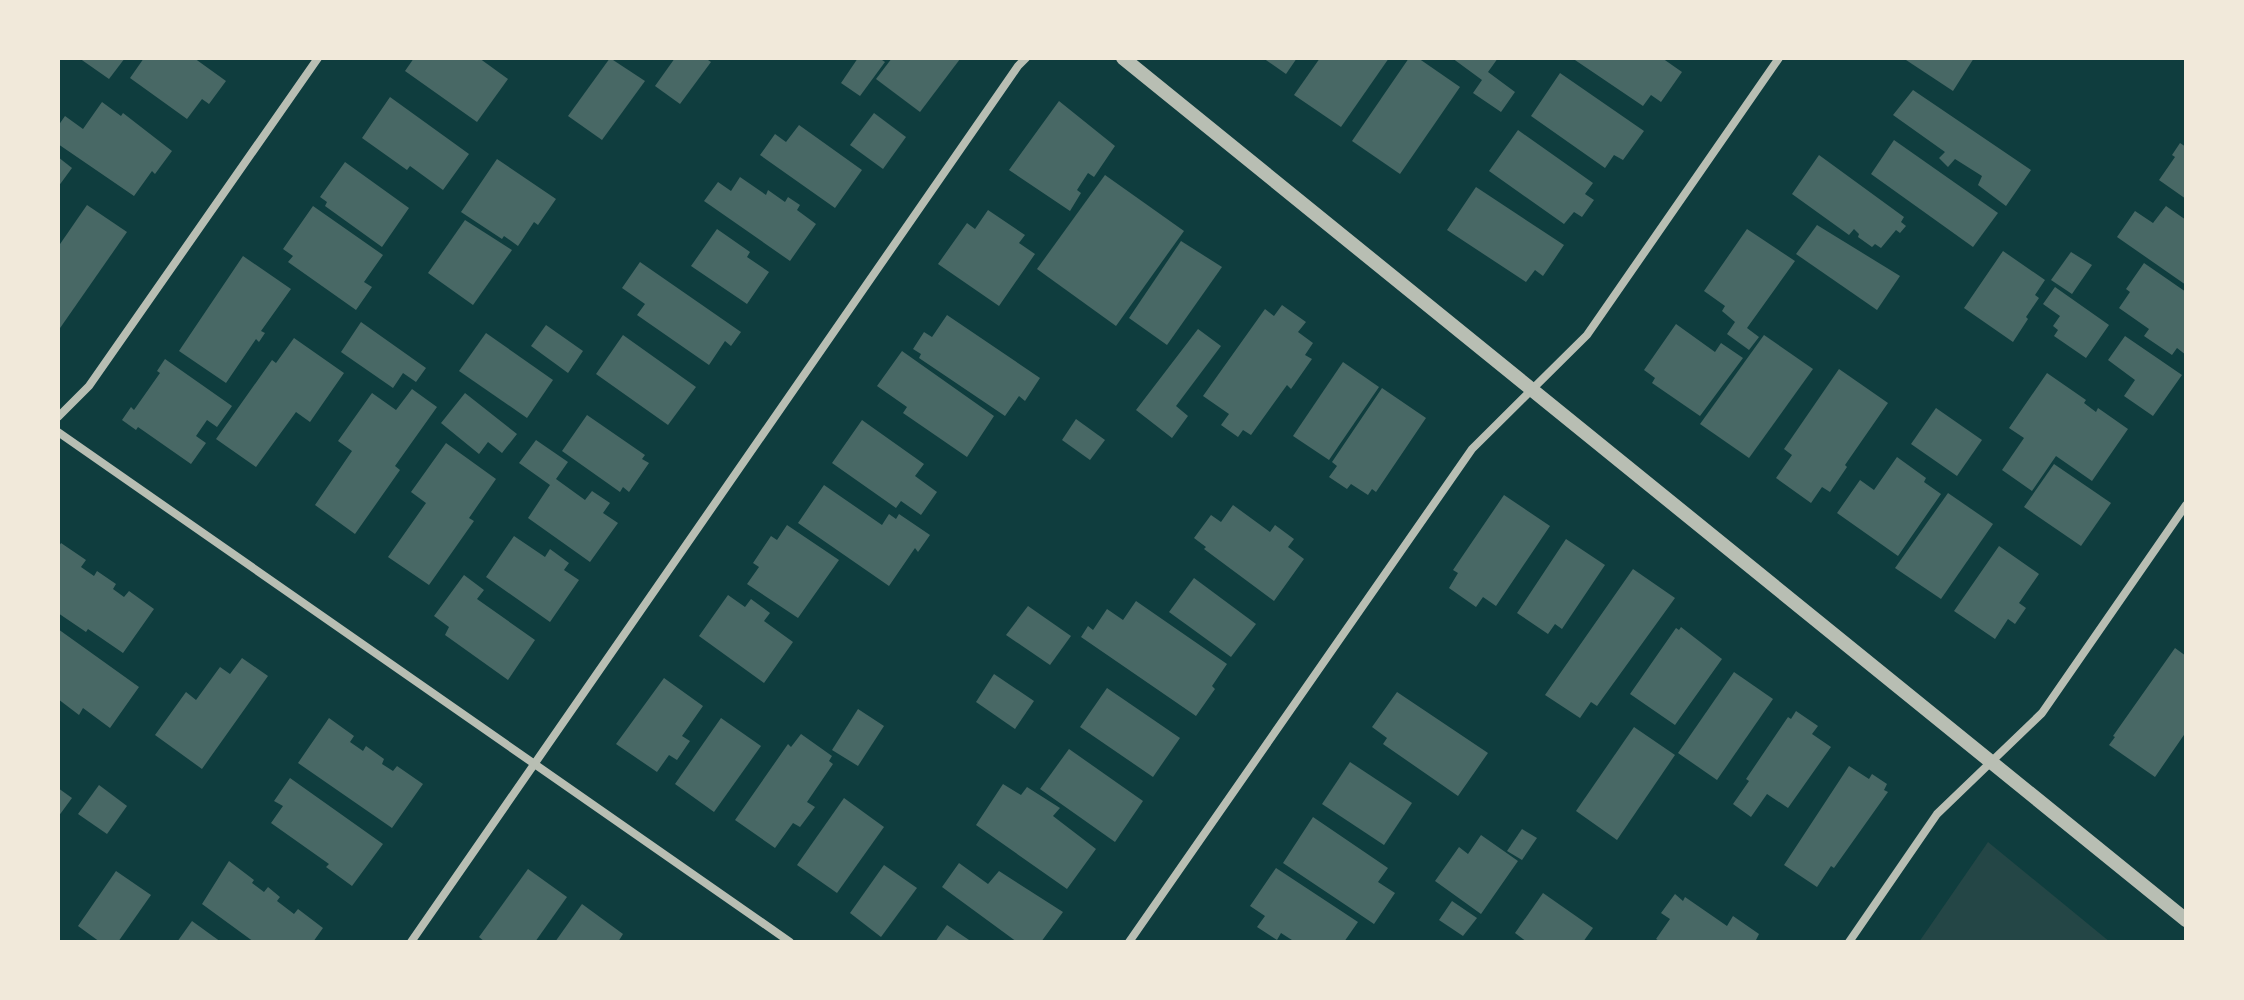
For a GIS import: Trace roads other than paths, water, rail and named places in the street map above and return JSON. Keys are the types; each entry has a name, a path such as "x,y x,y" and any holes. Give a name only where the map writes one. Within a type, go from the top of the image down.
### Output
{"street":[{"path":"58,417 89,386 318,58"},
{"path":"411,942 1026,58"},
{"path":"1123,58 2186,920"},
{"path":"1129,942 1472,449 1587,335 1779,58"},
{"path":"58,432 790,942"},
{"path":"1849,942 1937,814 2042,713 2186,505"}]}
